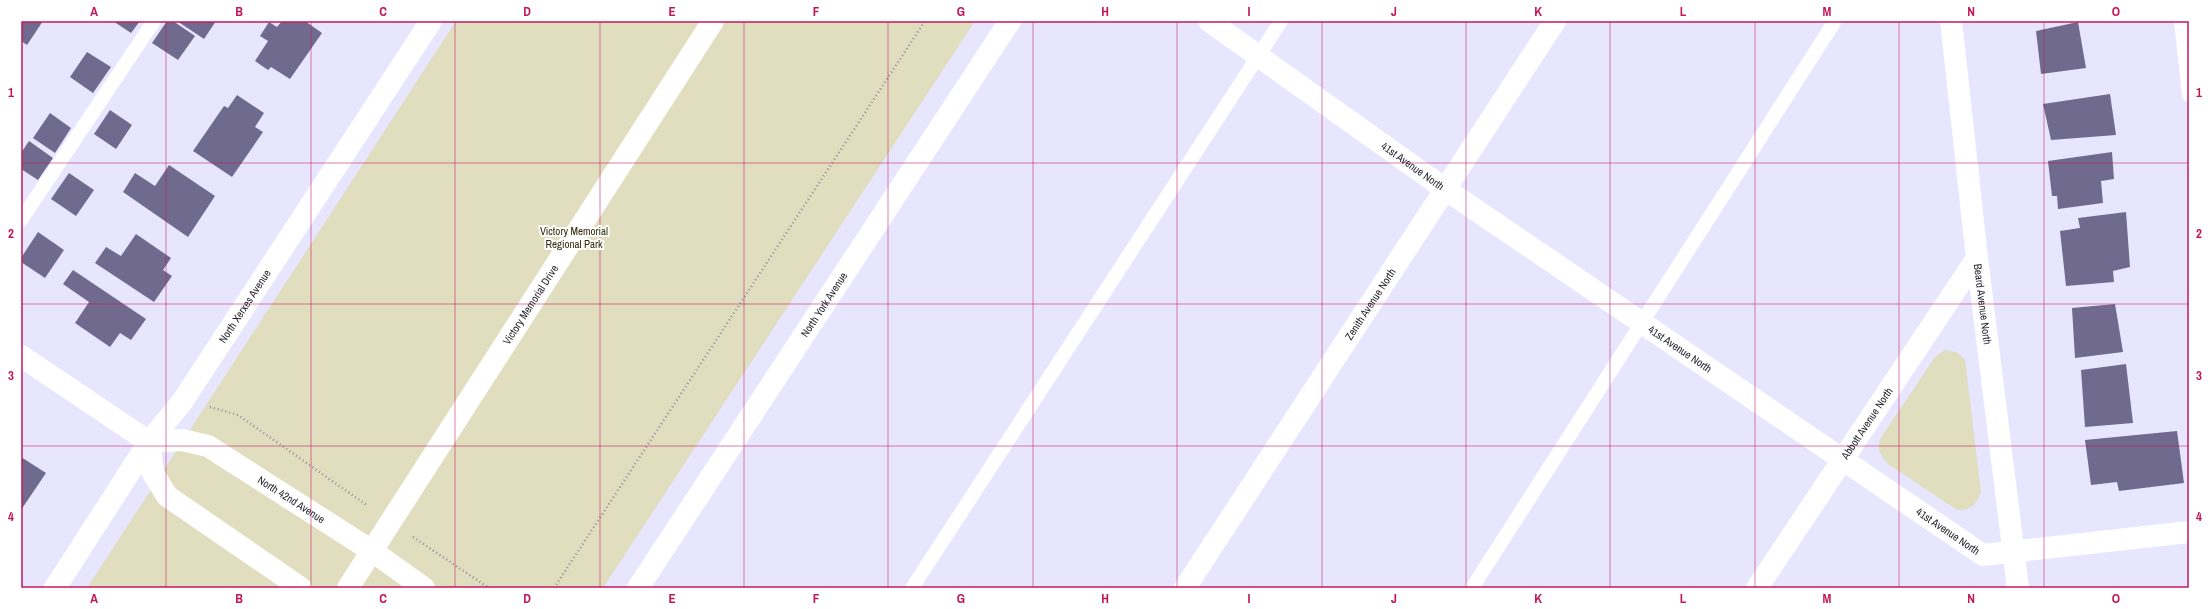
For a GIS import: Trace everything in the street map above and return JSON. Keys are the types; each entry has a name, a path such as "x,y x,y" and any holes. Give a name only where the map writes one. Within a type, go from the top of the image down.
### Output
{"street":[{"name":"North Xerxes Avenue","path":"55,588 149,442 178,409 431,21"},
{"name":"Victory Memorial Drive","path":"348,588 713,21"},
{"name":"North York Avenue","path":"638,588 1010,21"},
{"name":"41st Avenue North","path":"1209,21 1445,189 1843,459 1983,556 2189,532"},
{"name":"Zenith Avenue North","path":"1185,588 1555,21"},
{"name":"Beard Avenue North","path":"1951,21 1977,258 2012,553 2018,588"},
{"name":"Abbott Avenue North","path":"1757,588 1977,258"},
{"path":"21,356 149,442 153,473 167,496 301,588"},
{"name":"North 42nd Avenue","path":"149,442 182,440 208,446 372,551 424,588"}],"lane":[{"path":"21,220 154,21"},
{"path":"912,588 1281,21"},
{"path":"1472,588 1835,21"},
{"path":"2181,21 2189,95"}],"path":[{"path":"554,588 925,21"},
{"path":"205,406 238,416 489,588"}],"green space":[{"name":"Victory Memorial Regional Park","path":"456,21 975,21 603,588 87,588"},
{"path":"1945,350 1956,352 1965,359 1981,492 1973,506 1962,510 1957,510 1888,464 1881,455 1879,449 1880,439 1935,357"}],"building":[{"path":"21,21 43,21 27,45 21,41"},
{"path":"113,21 140,21 131,33"},
{"path":"167,21 173,21 195,36 178,60 152,43"},
{"path":"177,21 216,21 204,39"},
{"path":"282,21 305,21 322,33 290,79 271,67 268,70 255,61 268,41 260,36 269,22 277,27"},
{"path":"2078,22 2086,68 2041,74 2036,31"},
{"path":"87,52 111,67 93,93 70,77"},
{"path":"2110,94 2116,135 2051,140 2043,104"},
{"path":"237,95 264,113 255,127 263,132 232,177 193,151 224,106 228,108"},
{"path":"110,110 132,125 116,149 94,134"},
{"path":"50,113 71,128 55,153 33,138"},
{"path":"29,141 53,158 38,180 21,169 21,153"},
{"path":"2112,152 2114,179 2101,181 2103,203 2058,209 2057,196 2052,196 2048,161"},
{"path":"169,165 215,196 188,237 123,192 135,173 155,186"},
{"path":"69,173 94,190 76,216 51,199"},
{"path":"2126,212 2130,267 2113,271 2114,282 2066,286 2060,231 2080,228 2078,218"},
{"path":"38,232 64,250 45,278 21,262 21,258"},
{"path":"136,234 171,258 163,270 172,276 154,302 95,263 106,247 121,256"},
{"path":"73,270 146,319 131,340 120,333 110,347 75,323 89,302 63,284"},
{"path":"2115,304 2123,352 2075,358 2072,308"},
{"path":"2126,364 2133,423 2085,427 2081,370"},
{"path":"2177,431 2184,483 2119,491 2117,482 2091,485 2085,440"},
{"path":"21,457 46,473 21,510"}]}
